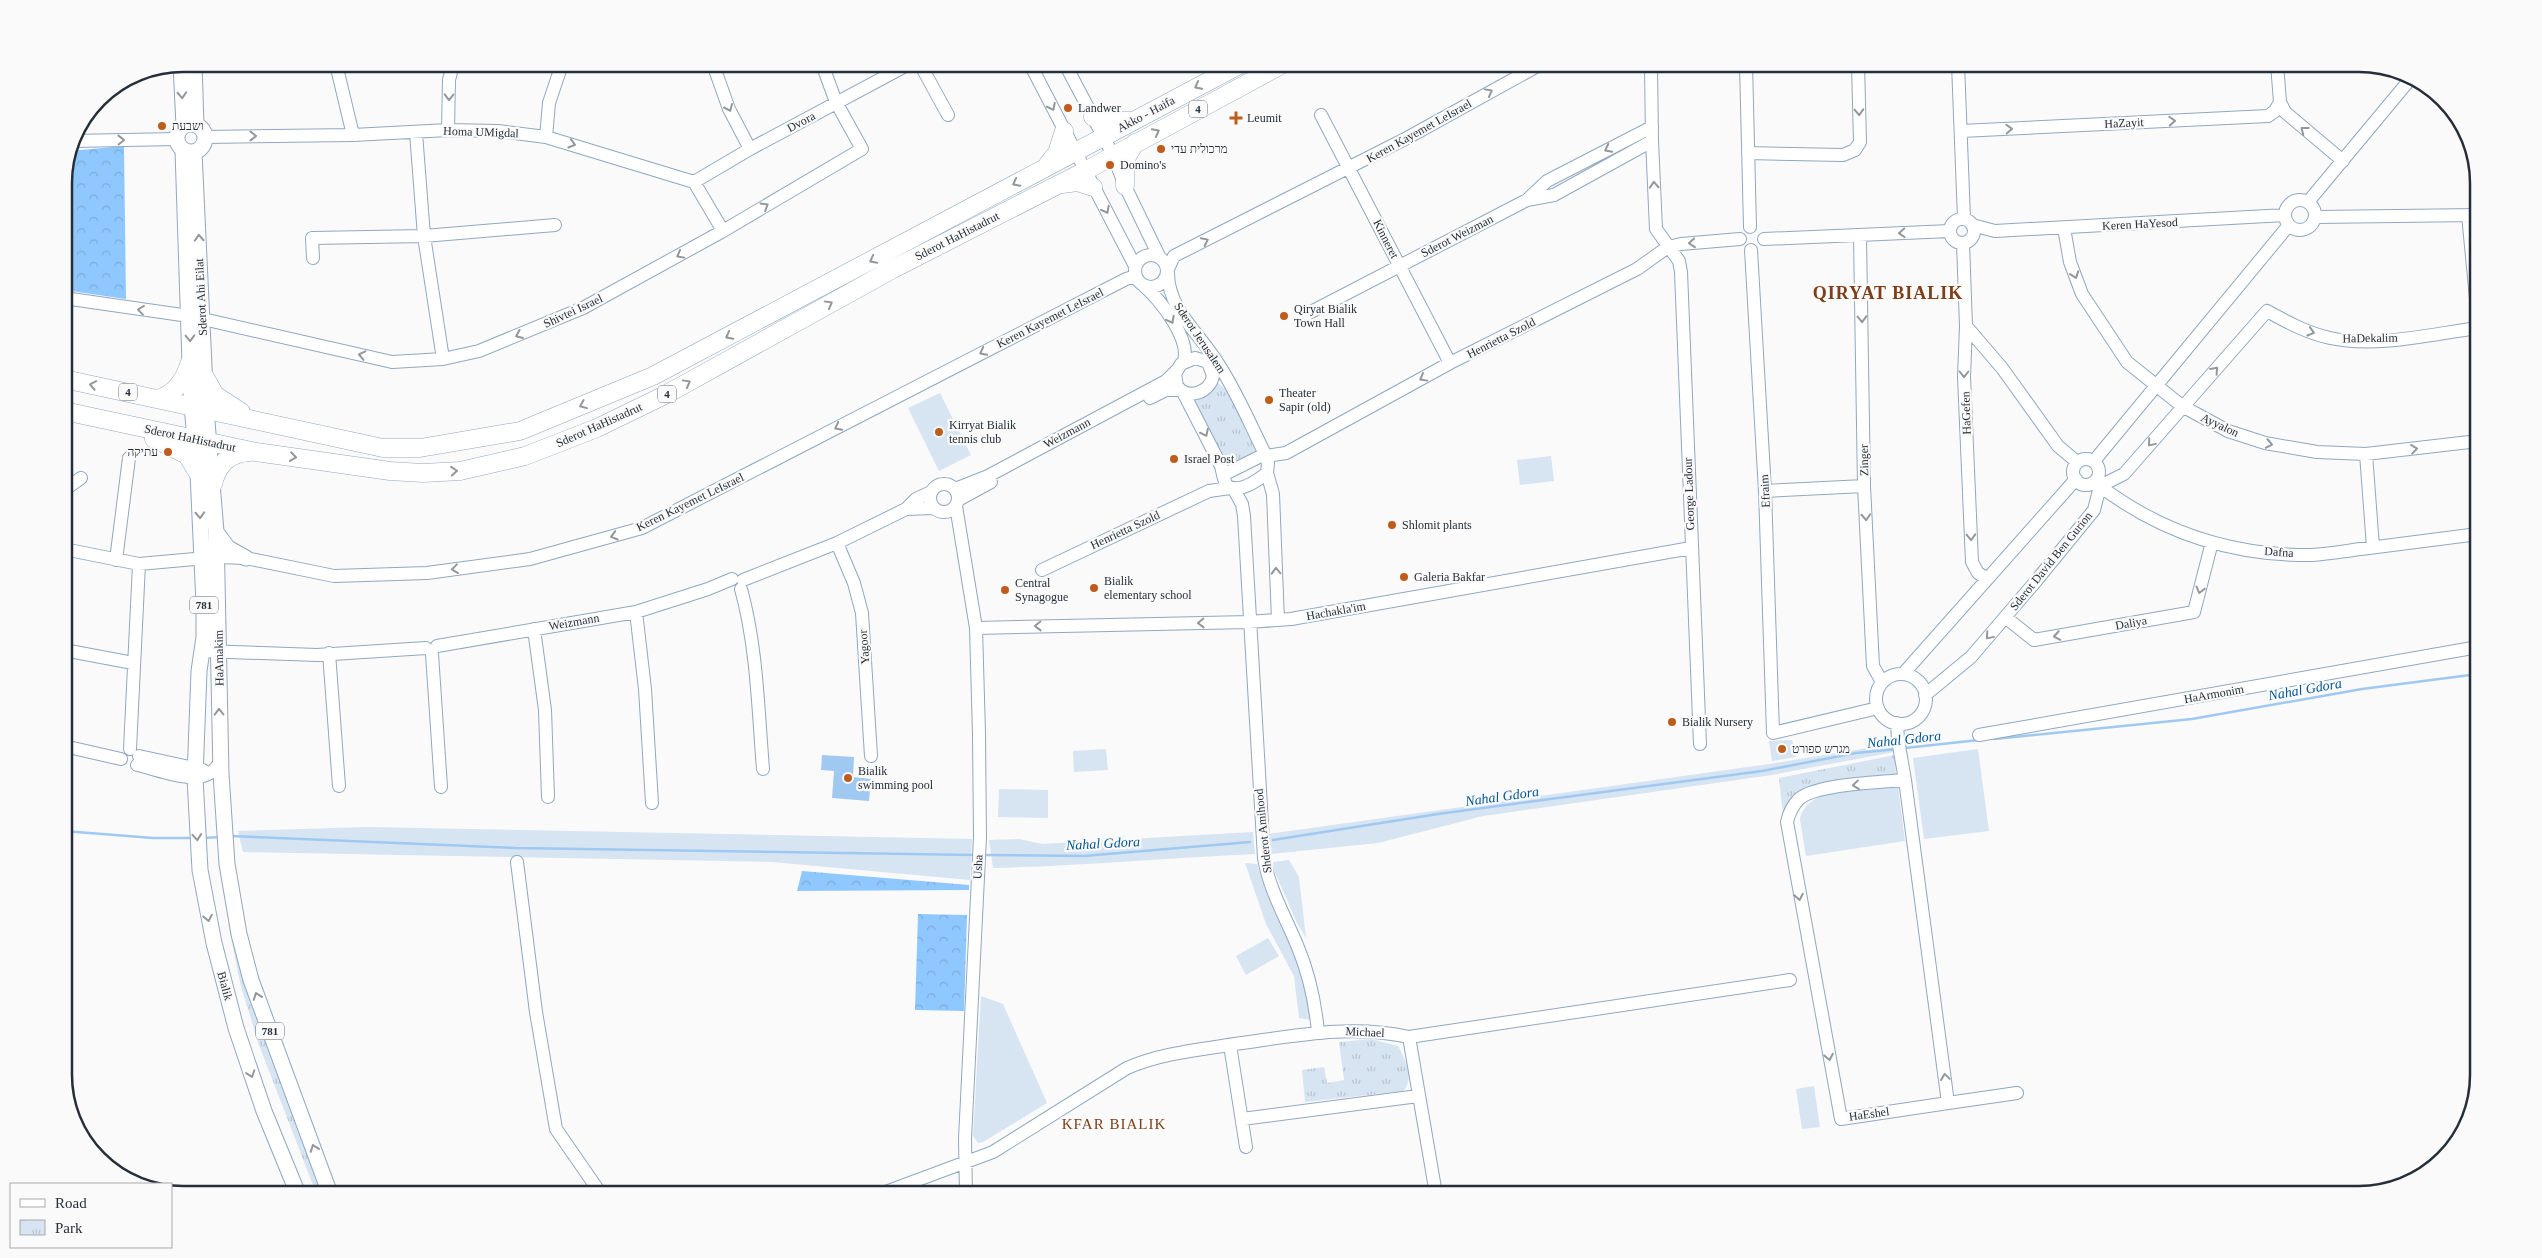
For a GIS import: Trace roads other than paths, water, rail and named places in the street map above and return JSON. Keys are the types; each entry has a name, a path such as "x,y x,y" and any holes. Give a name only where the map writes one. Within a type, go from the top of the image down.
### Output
{"highway":[{"name":"Akko - Haifa","path":"1103,136 1224,73"},
{"name":"Akko - Haifa","path":"1114,155 1266,73"},
{"path":"1093,117 1113,121 1133,120"},
{"path":"1044,168 1057,153 1064,131"},
{"name":"4","path":"1074,152 1103,136"},
{"path":"1125,186 1125,160 1135,143"},
{"name":"Sderot HaHistadrut","path":"73,381 160,398 383,448 420,448 520,431 653,376 1074,152"},
{"name":"4","path":"1085,171 1114,155"},
{"name":"Sderot HaHistadrut","path":"73,413 256,452 390,471 424,473 460,471 525,456 597,428 666,395 893,269 1085,171"},
{"path":"1057,185 1077,182 1093,187"},
{"path":"160,398 170,394 181,382 190,362"},
{"path":"205,377 215,395 254,419"},
{"path":"114,422 183,452 193,462 198,473"},
{"path":"213,484 218,470 230,457 240,452 256,452"}],"main road":[{"name":"Sderot Ahi Eilat","path":"182,73 190,138"},
{"name":"Sderot Ahi Eilat","path":"194,73 190,138 196,317 205,377 199,407"},
{"name":"Sderot Ahi Eilat","path":"196,317 190,362 199,407 203,441"},
{"name":"HaAmakim","path":"203,441 198,473 210,558 218,652 218,773"},
{"name":"HaAmakim","path":"196,773 199,671 204,637 210,558 216,532 213,484 203,441"},
{"path":"216,532 228,548 246,558"},
{"name":"Bialik","path":"196,773 195,805 200,870 214,943 236,1028 268,1120 295,1186"},
{"name":"781","path":"218,773 227,864 239,934 252,980 327,1186"}],"street":[{"path":"338,73 353,136"},
{"path":"448,130 451,73"},
{"path":"546,136 549,103 559,73"},
{"path":"717,73 729,109 750,149"},
{"path":"825,73 836,102"},
{"name":"Dvora","path":"694,182 750,149 892,73"},
{"path":"925,73 948,115"},
{"name":"Sderot Jerusalem","path":"1035,73 1138,276 1159,300 1179,334 1186,353 1179,367"},
{"path":"1070,73 1114,155 1125,186 1159,256 1165,261 1168,271 1166,278 1158,286 1152,287 1138,276 1143,256 1151,254 1159,256"},
{"name":"Keren Kayemet LeIsrael","path":"1168,271 1174,256 1349,168 1524,73"},
{"name":"George Ladour","path":"1651,73 1656,230 1678,261 1681,272 1700,744"},
{"path":"1746,73 1750,227"},
{"path":"1748,153 1844,155 1855,150 1860,142 1858,73"},
{"path":"1958,73 1960,131 1968,222 1974,232 1967,240 1953,238 1950,231 1953,223 1968,222"},
{"path":"2277,73 2280,102 2294,122 2343,160"},
{"path":"2308,202 2406,84"},
{"name":"Shivtei Israel","path":"73,299 196,317 392,362 443,359 479,351 583,308 723,231 862,149 836,102"},
{"name":"HaZayit","path":"1960,131 2268,116 2275,111 2280,102"},
{"name":"Kinneret","path":"1322,114 1450,363"},
{"name":"Sderot Weizman","path":"1307,314 1527,200 1547,181 1652,127"},
{"name":"Homa UMigdal","path":"81,141 353,136 448,130 498,131 546,136 694,182"},
{"path":"416,133 424,236 443,359"},
{"name":"Sderot Weizman","path":"1527,200 1554,195 1652,141"},
{"path":"694,182 723,231"},
{"path":"2094,461 2287,220 2290,203 2299,200 2308,202 2314,210 2315,217 2311,225 2303,230 2287,220"},
{"path":"2315,217 2469,215"},
{"name":"Keren HaYesod","path":"1967,240 1995,231 2287,220"},
{"name":"Keren HaYesod","path":"1968,222 1995,231"},
{"path":"313,258 312,238 424,236 555,225"},
{"path":"1750,227 1760,229 1764,239 1758,248 1751,250 1744,246 1740,239 1744,230 1750,227"},
{"name":"Ayyalon","path":"2064,228 2070,262 2082,294 2127,362 2182,406 2228,431 2264,443 2317,452 2366,454 2469,442"},
{"path":"1764,239 1950,231"},
{"name":"Zinger","path":"1860,236 1864,486 1873,666 1882,682"},
{"name":"Henrietta Szold","path":"1208,491 1222,476 1266,455 1286,453 1450,363 1637,268 1668,247 1681,244 1740,239"},
{"name":"HaGefen","path":"1967,240 1964,377 1972,562 1978,574 1986,578"},
{"name":"Efraim","path":"1751,250 1765,491 1773,733 1878,708"},
{"name":"Sderot Jerusalem","path":"1168,271 1169,287 1180,312 1217,361 1266,455"},
{"name":"Keren Kayemet LeIsrael","path":"73,551 139,564 210,558 246,558 334,576 427,573 530,560 642,528 1126,279 1138,276"},
{"name":"HaDekalim","path":"2182,406 2267,311 2300,329 2331,338 2367,340 2469,329"},
{"path":"1180,312 1198,349 1237,400"},
{"path":"1966,326 2002,368 2058,446 2077,462"},
{"path":"1210,366 1195,358 1179,367 1175,382 1217,457 1222,476 1240,499 1244,516 1249,622"},
{"path":"1181,391 1191,394 1206,388 1212,381 1210,366"},
{"name":"Weizmann","path":"956,498 1013,462 1166,381 1179,367"},
{"name":"Weizmann","path":"956,498 1160,393 1171,389 1181,391"},
{"path":"2094,461 2083,459 2077,462 2074,469 2076,479 2083,484 2097,483 2124,474 2182,406"},
{"path":"2366,454 2373,547"},
{"path":"1266,455 1267,473 1273,494 1278,620"},
{"path":"116,560 129,458"},
{"path":"2094,461 2099,470 2097,483"},
{"name":"Henrietta Szold","path":"1042,570 1208,491 1231,488 1257,481 1267,473"},
{"path":"73,484 81,478"},
{"path":"1903,674 1986,578 2076,479"},
{"name":"Dafna","path":"2097,483 2142,515 2180,533 2212,542 2265,552 2312,554 2469,535"},
{"name":"Sderot David Ben Gurion","path":"1925,695 1972,657 2094,510 2097,483"},
{"path":"943,484 956,498 948,512 936,510 930,502 932,492 936,487 943,484"},
{"path":"1765,491 1864,486"},
{"name":"Weizmann","path":"202,651 329,653 432,649 636,612 708,589 737,584 837,543 906,509 916,499 932,492"},
{"name":"Usha","path":"956,498 960,541 976,628 979,734 978,856 965,1163 966,1186"},
{"name":"Weizmann","path":"906,509 936,510"},
{"name":"Usha","path":"936,510 947,520 960,541"},
{"name":"Daliya","path":"2005,617 2034,640 2194,612 2212,542"},
{"name":"Yagoor","path":"837,543 854,583 862,613 871,756"},
{"name":"Hachakla'im","path":"976,628 1278,620 1692,548"},
{"path":"132,757 133,664 139,564"},
{"path":"737,584 749,617 755,657 763,769"},
{"path":"636,612 645,689 652,803"},
{"name":"Shderot Amihood","path":"1249,622 1265,866 1275,897 1304,962 1316,1004 1318,1032"},
{"path":"534,629 544,710 548,797"},
{"name":"HaArmonim","path":"1979,735 2470,648"},
{"path":"432,649 442,787"},
{"path":"73,652 133,664"},
{"path":"329,653 339,786"},
{"path":"1895,674 1903,674 1918,681 1925,695 1922,710 1918,716 1905,723 1897,723 1885,718 1878,708 1876,694 1882,682 1895,674"},
{"path":"1897,723 1900,758 1905,780 1948,1103 2017,1093"},
{"path":"73,747 132,757 196,773 218,773"},
{"name":"HaEshel","path":"1905,780 1818,790 1800,798 1791,809 1787,822 1787,833 1841,1119 1948,1103"},
{"path":"517,862 536,1012 556,1129 595,1186"},
{"name":"Michael","path":"902,1186 993,1152 1128,1068 1142,1062 1176,1053 1318,1032 1374,1031 1409,1037 1790,980"},
{"path":"1409,1037 1435,1186"},
{"path":"1230,1045 1246,1147"},
{"path":"1242,1119 1418,1096"}],"waterway":[{"name":"Nahal Gdora","path":"1994,739 2192,719 2362,689 2470,675"},
{"name":"Nahal Gdora","path":"1905,748 1979,740"},
{"name":"Nahal Gdora","path":"1273,840 1438,814 1762,771 1856,753 1897,749"},
{"path":"73,832 153,838 192,838"},
{"path":"230,836 516,848 974,855"},
{"path":"203,838 220,837"},
{"name":"Nahal Gdora","path":"982,855 1084,856 1250,842"}],"place":[{"name":"Landwer","path":"1068,108"},
{"name":"Leumit","path":"1236,118"},
{"name":"ושבעת","path":"162,126"},
{"name":"מרכולית עדי","path":"1161,149"},
{"name":"Domino's","path":"1110,165"},
{"name":"Qiryat Bialik Town Hall","path":"1284,316"},
{"name":"Theater Sapir (old)","path":"1269,400"},
{"name":"Kirryat Bialik tennis club","path":"939,432"},
{"name":"עתיקה","path":"168,452"},
{"name":"Israel Post","path":"1174,459"},
{"name":"Shlomit plants","path":"1392,525"},
{"name":"Galeria Bakfar","path":"1404,577"},
{"name":"Bialik elementary school","path":"1094,588"},
{"name":"Central Synagogue","path":"1005,590"},
{"name":"Bialik Nursery","path":"1672,722"},
{"name":"מגרש ספורט","path":"1782,749"},
{"name":"Bialik swimming pool","path":"848,778"}],"district":[{"name":"QIRYAT BIALIK","path":"1888,293"},
{"name":"KFAR BIALIK","path":"1114,1124"}]}
